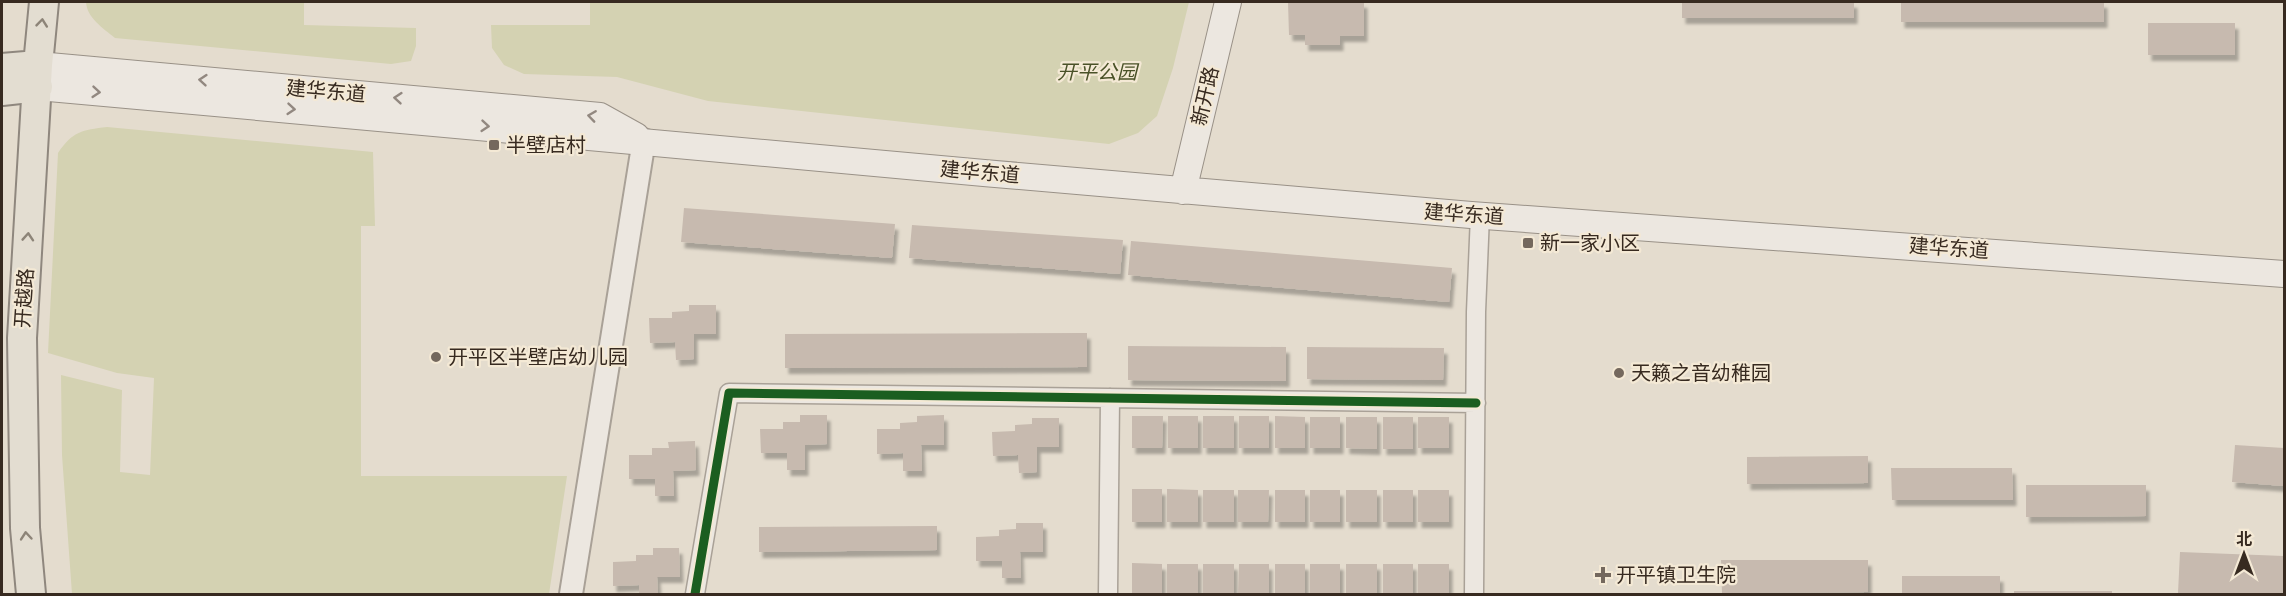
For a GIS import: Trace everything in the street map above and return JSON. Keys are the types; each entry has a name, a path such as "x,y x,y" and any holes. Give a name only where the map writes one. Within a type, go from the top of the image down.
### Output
{"main road":[{"name":"开越路","path":"31,594 25,528 22,338 38,76 45,2"},
{"name":"新开路","path":"1183,191 1228,2"},
{"name":"建华东道","path":"2,68 38,76 644,140 1183,191 2284,274"},
{"name":"建华东道","path":"2,91 38,76"}],"street":[{"path":"571,594 644,140"},
{"path":"1474,594 1476,312 1480,215"},
{"path":"695,594 729,393 1476,403"},
{"path":"1108,594 1110,398"}],"green space":[{"path":"86,2 304,2 304,25 416,28 416,46 411,61 391,64 115,38 92,18"},
{"name":"开平公园","path":"590,2 1189,2 1173,68 1157,116 1138,133 1109,144 708,101 617,77 524,74 504,65 492,48 491,25 590,25"},
{"path":"107,127 373,152 375,226 361,226 361,476 567,476 549,594 72,594 62,455 61,375 122,390 120,472 150,475 154,378 117,373 48,353 58,153 68,140 79,133"}],"building":[{"path":"1288,2 1364,2 1364,36 1340,36 1340,45 1305,45 1305,35 1289,35"},
{"path":"1682,2 1854,2 1854,18 1682,18"},
{"path":"1901,2 2104,2 2104,22 1901,22"},
{"path":"2148,23 2235,23 2235,55 2148,55"},
{"path":"684,208 895,224 892,258 681,242"},
{"path":"912,225 1123,240 1120,274 909,258"},
{"path":"1131,241 1452,268 1449,302 1128,275"},
{"path":"689,305 716,305 716,334 694,334 694,359 676,360 675,342 650,343 649,318 672,318 672,312 689,311"},
{"path":"1087,333 1087,367 785,368 785,334"},
{"path":"1128,346 1286,347 1286,381 1128,380"},
{"path":"1307,347 1444,348 1443,380 1307,379"},
{"path":"800,415 827,415 827,444 805,445 805,470 787,470 787,453 761,453 760,429 783,429 783,422 800,422"},
{"path":"944,415 944,445 921,445 922,471 903,471 903,453 877,454 877,429 900,429 900,423 917,422 917,416"},
{"path":"1132,416 1163,416 1162,448 1132,448"},
{"path":"1168,416 1198,416 1198,448 1168,448"},
{"path":"1203,416 1234,416 1234,448 1203,448"},
{"path":"1239,416 1269,416 1269,448 1239,448"},
{"path":"1275,416 1305,417 1305,448 1275,448"},
{"path":"1310,417 1340,417 1340,448 1310,448"},
{"path":"1346,417 1377,417 1377,449 1346,448"},
{"path":"1383,417 1413,417 1413,449 1383,449"},
{"path":"1418,417 1449,417 1449,448 1418,448"},
{"path":"1032,418 1059,418 1059,447 1037,447 1037,472 1019,473 1018,455 993,456 992,432 1015,431 1015,425 1032,424"},
{"path":"695,441 696,470 673,471 674,496 655,496 655,479 629,479 629,455 652,455 652,448 669,448 668,442"},
{"path":"2235,445 2284,448 2284,486 2232,482"},
{"path":"1868,456 1868,483 1747,484 1747,457"},
{"path":"1891,468 2012,468 2013,500 1892,500"},
{"path":"2026,485 2146,485 2146,516 2026,517"},
{"path":"1132,489 1162,489 1162,522 1132,522"},
{"path":"1167,489 1198,490 1198,522 1167,522"},
{"path":"1203,490 1234,490 1234,522 1203,522"},
{"path":"1238,490 1269,490 1268,522 1238,522"},
{"path":"1275,490 1305,490 1305,522 1275,522"},
{"path":"1310,490 1340,490 1340,522 1310,522"},
{"path":"1346,490 1377,490 1377,522 1346,522"},
{"path":"1383,490 1413,490 1413,522 1383,522"},
{"path":"1418,490 1449,490 1449,522 1418,522"},
{"path":"1016,523 1043,523 1043,552 1020,552 1021,578 1002,578 1002,561 976,561 976,537 999,536 999,530 1016,529"},
{"path":"937,526 937,550 759,552 759,527"},
{"path":"653,548 679,548 680,577 657,577 658,594 639,594 639,585 613,586 613,562 636,561 636,555 653,555"},
{"path":"2180,552 2284,556 2284,594 2178,593"},
{"path":"1721,560 1868,560 1868,592 1722,593"},
{"path":"1132,563 1162,564 1162,594 1132,594"},
{"path":"1167,564 1198,564 1198,594 1167,594"},
{"path":"1203,564 1234,564 1234,594 1203,594"},
{"path":"1239,564 1269,564 1269,594 1238,594"},
{"path":"1275,564 1305,564 1305,594 1275,594"},
{"path":"1310,564 1340,564 1340,594 1310,594"},
{"path":"1346,564 1377,564 1377,594 1346,594"},
{"path":"1383,564 1413,564 1413,594 1383,594"},
{"path":"1418,564 1449,564 1449,594 1418,594"},
{"path":"1902,576 2000,576 2000,594 1902,594"},
{"path":"2014,591 2112,591 2112,594 2014,594"}],"cycle path":[{"path":"695,594 729,393 1476,403"}],"place":[{"name":"半壁店村","path":"494,145"},
{"name":"新一家小区","path":"1528,243"},
{"name":"开平区半壁店幼儿园","path":"436,357"},
{"name":"天籁之音幼稚园","path":"1619,373"},
{"name":"开平镇卫生院","path":"1603,575"}]}
